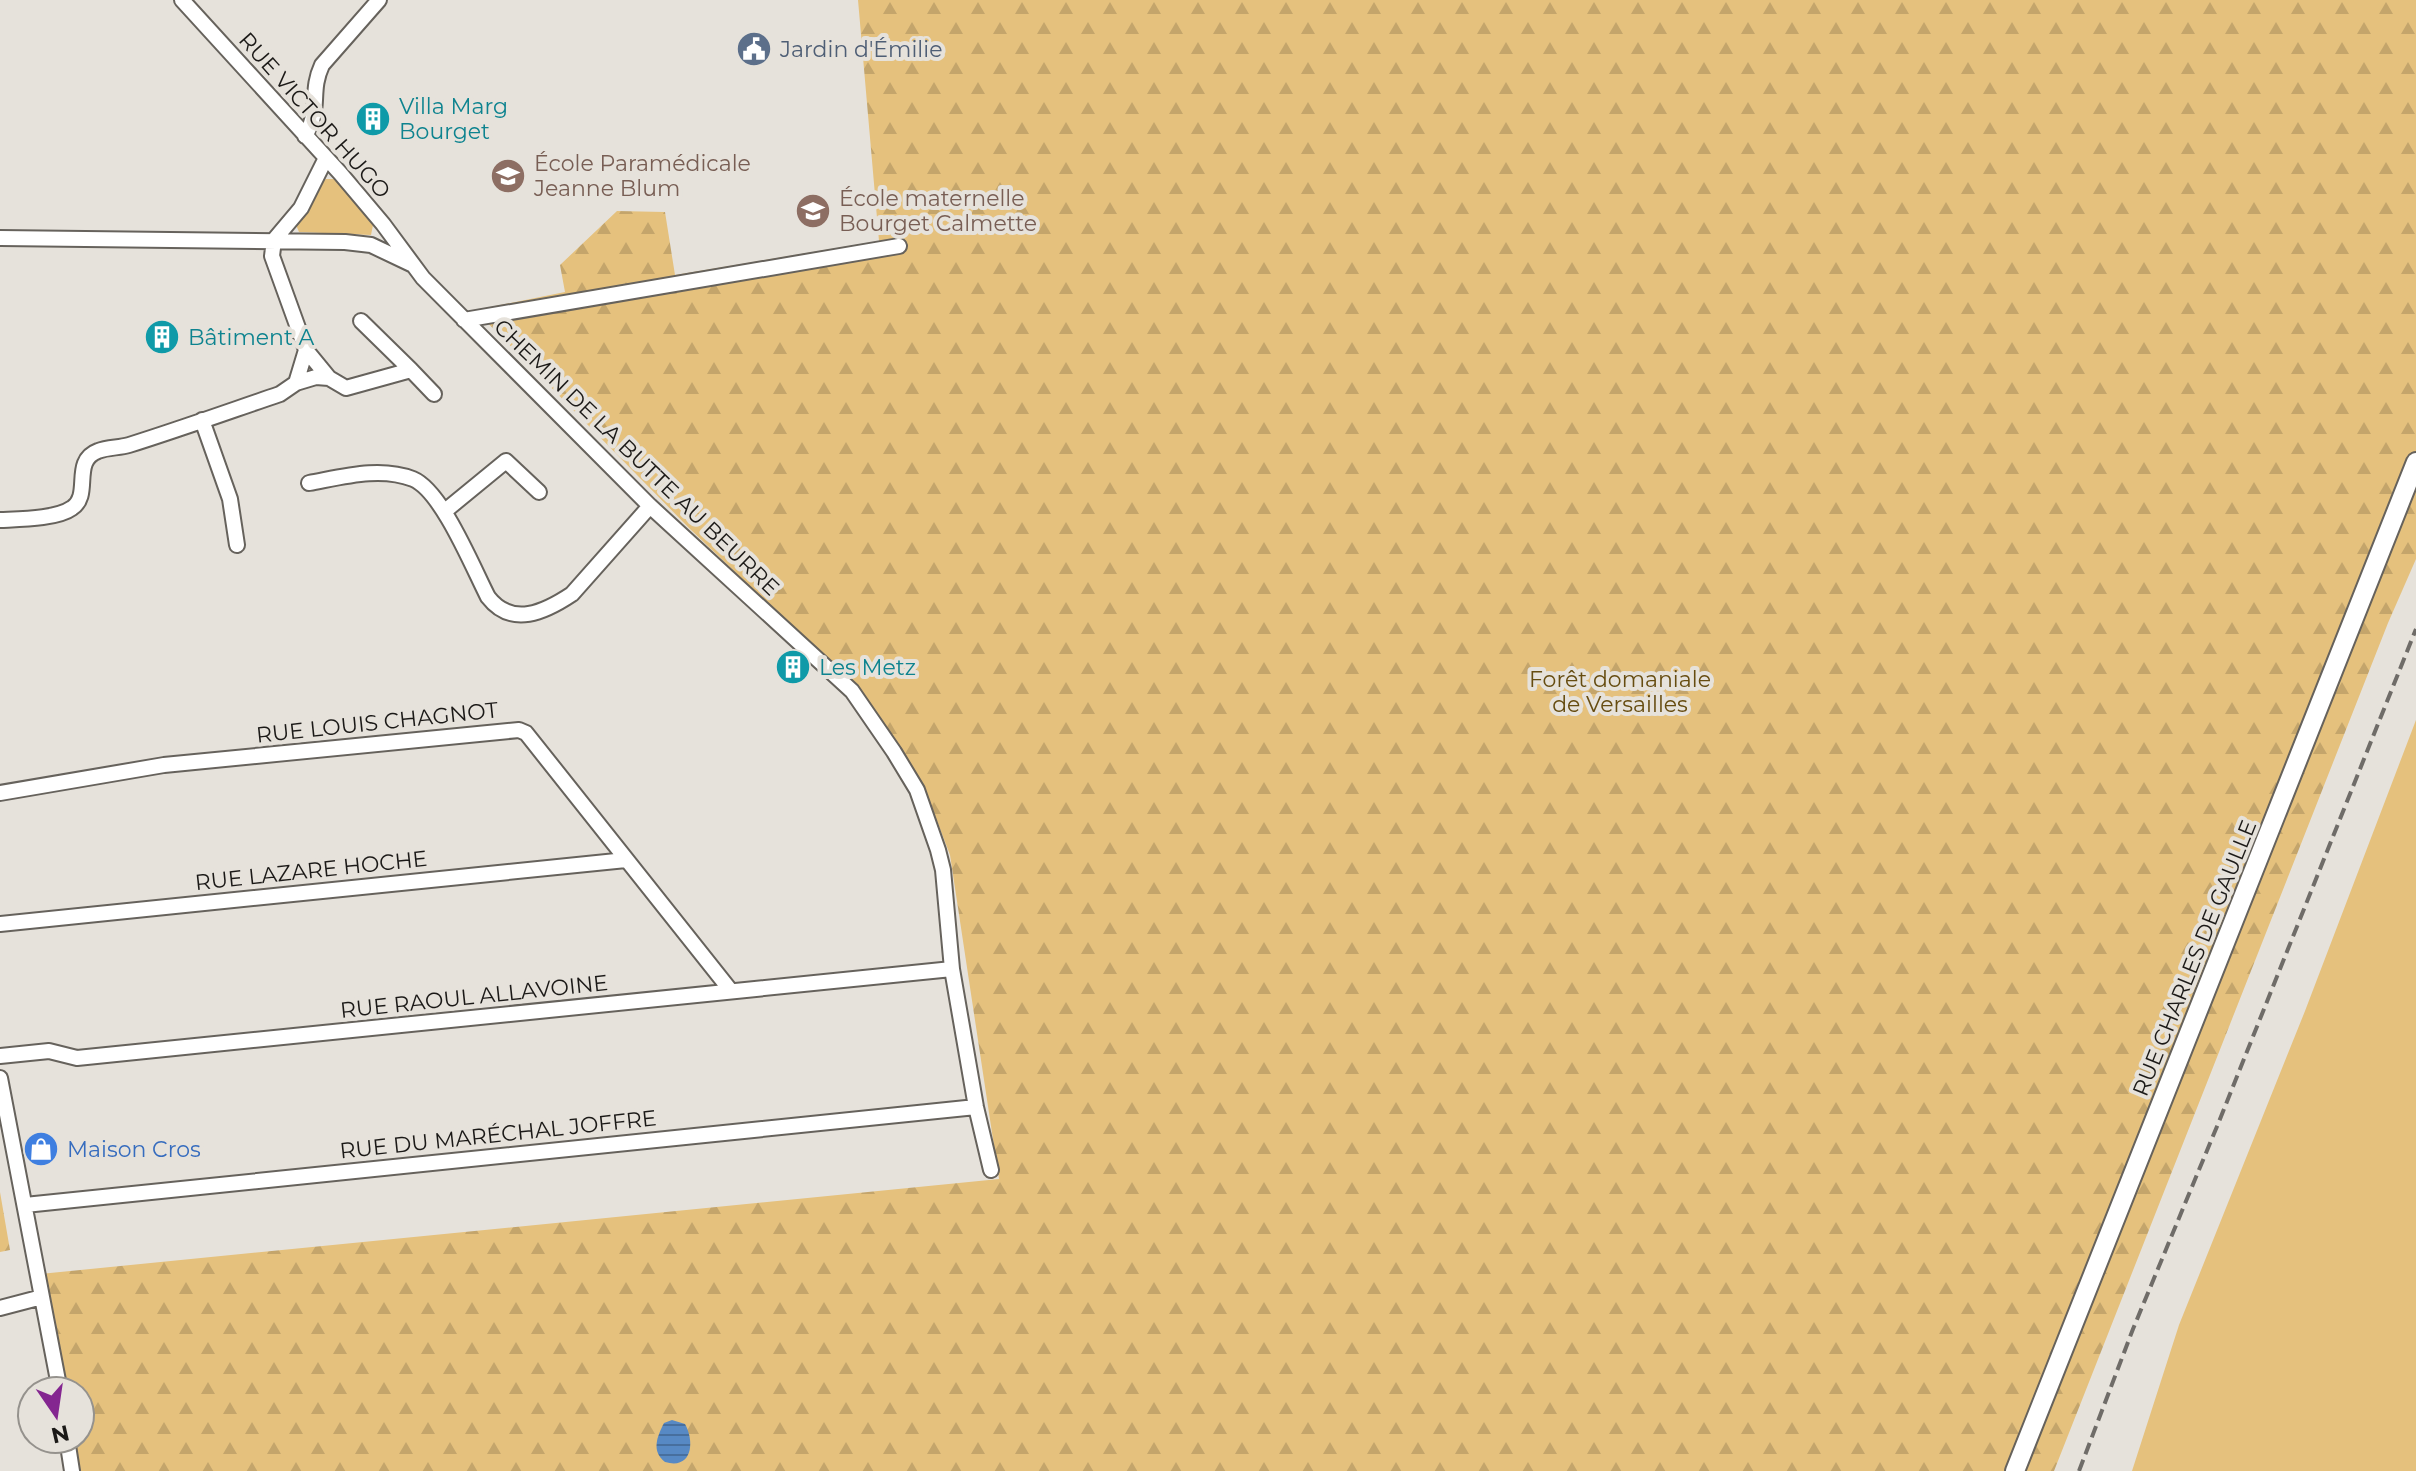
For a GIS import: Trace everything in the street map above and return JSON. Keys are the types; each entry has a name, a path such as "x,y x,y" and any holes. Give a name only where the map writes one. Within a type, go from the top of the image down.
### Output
{"main road":[{"name":"RUE CHARLES DE GAULLE","path":"2015,1471 2416,462"}],"street":[{"name":"RUE VICTOR HUGO","path":"182,0 383,224"},
{"path":"305,136 316,116 316,77 322,65 379,0"},
{"path":"326,158 301,208 274,240 272,256 306,350 329,378 346,388 411,370"},
{"path":"371,245 383,224"},
{"name":"CHEMIN DE LA BUTTE AU BEURRE","path":"383,224 412,264 464,320 650,506 852,691 894,752 917,790 943,870 952,969 976,1107 991,1170"},
{"name":"CHEMIN DE LA BUTTE AU BEURRE","path":"0,238 345,242 371,245 412,264"},
{"path":"464,320 899,246"},
{"path":"361,321 434,394"},
{"path":"296,383 306,350"},
{"path":"0,520 69,510 79,501 81,473 86,460 97,451 125,447 280,394 296,383 316,377 329,378"},
{"path":"202,420 230,499 237,545"},
{"path":"445,511 506,461 539,492"},
{"path":"309,483 358,474 393,474 416,480 445,511 488,597 496,607 520,615 557,604 572,594 650,506"},
{"name":"RUE LOUIS CHAGNOT","path":"0,793 164,765 519,730 526,733 731,991"},
{"name":"RUE LAZARE HOCHE","path":"0,924 626,860"},
{"name":"RUE RAOUL ALLAVOINE","path":"0,1056 49,1051 77,1058 952,969"},
{"path":"0,1078 57,1375"},
{"name":"RUE DU MARÉCHAL JOFFRE","path":"25,1205 976,1107"},
{"path":"0,1308 42,1297"}],"green space":[{"name":"Forêt domaniale de Versailles","path":"858,0 2416,0 2416,559 2388,623 2054,1471 77,1471 74,1455 96,1455 96,1375 59,1375 40,1274 999,1179 950,855 927,795 856,688 689,528 475,310 565,292 560,265 617,211 665,212 675,275 879,241"},
{"path":"326,179 335,179 373,225 371,235 299,232 296,225"},
{"path":"2416,720 2416,1471 2132,1471 2179,1325 2305,1011"},
{"path":"0,1192 10,1250 0,1252"}],"water":[{"path":"672,1420 685,1424 690,1439 686,1458 674,1463 665,1462 657,1449 664,1423"}],"railway":[{"path":"2079,1471 2133,1329 2416,629"}],"place":[{"name":"Jardin d'Émilie","path":"754,49"},
{"name":"Villa Marg Bourget","path":"373,119"},
{"name":"École Paramédicale Jeanne Blum","path":"508,176"},
{"name":"École maternelle Bourget Calmette","path":"813,211"},
{"name":"Bâtiment A","path":"162,337"},
{"name":"Les Metz","path":"793,667"},
{"name":"Maison Cros","path":"41,1149"}]}
